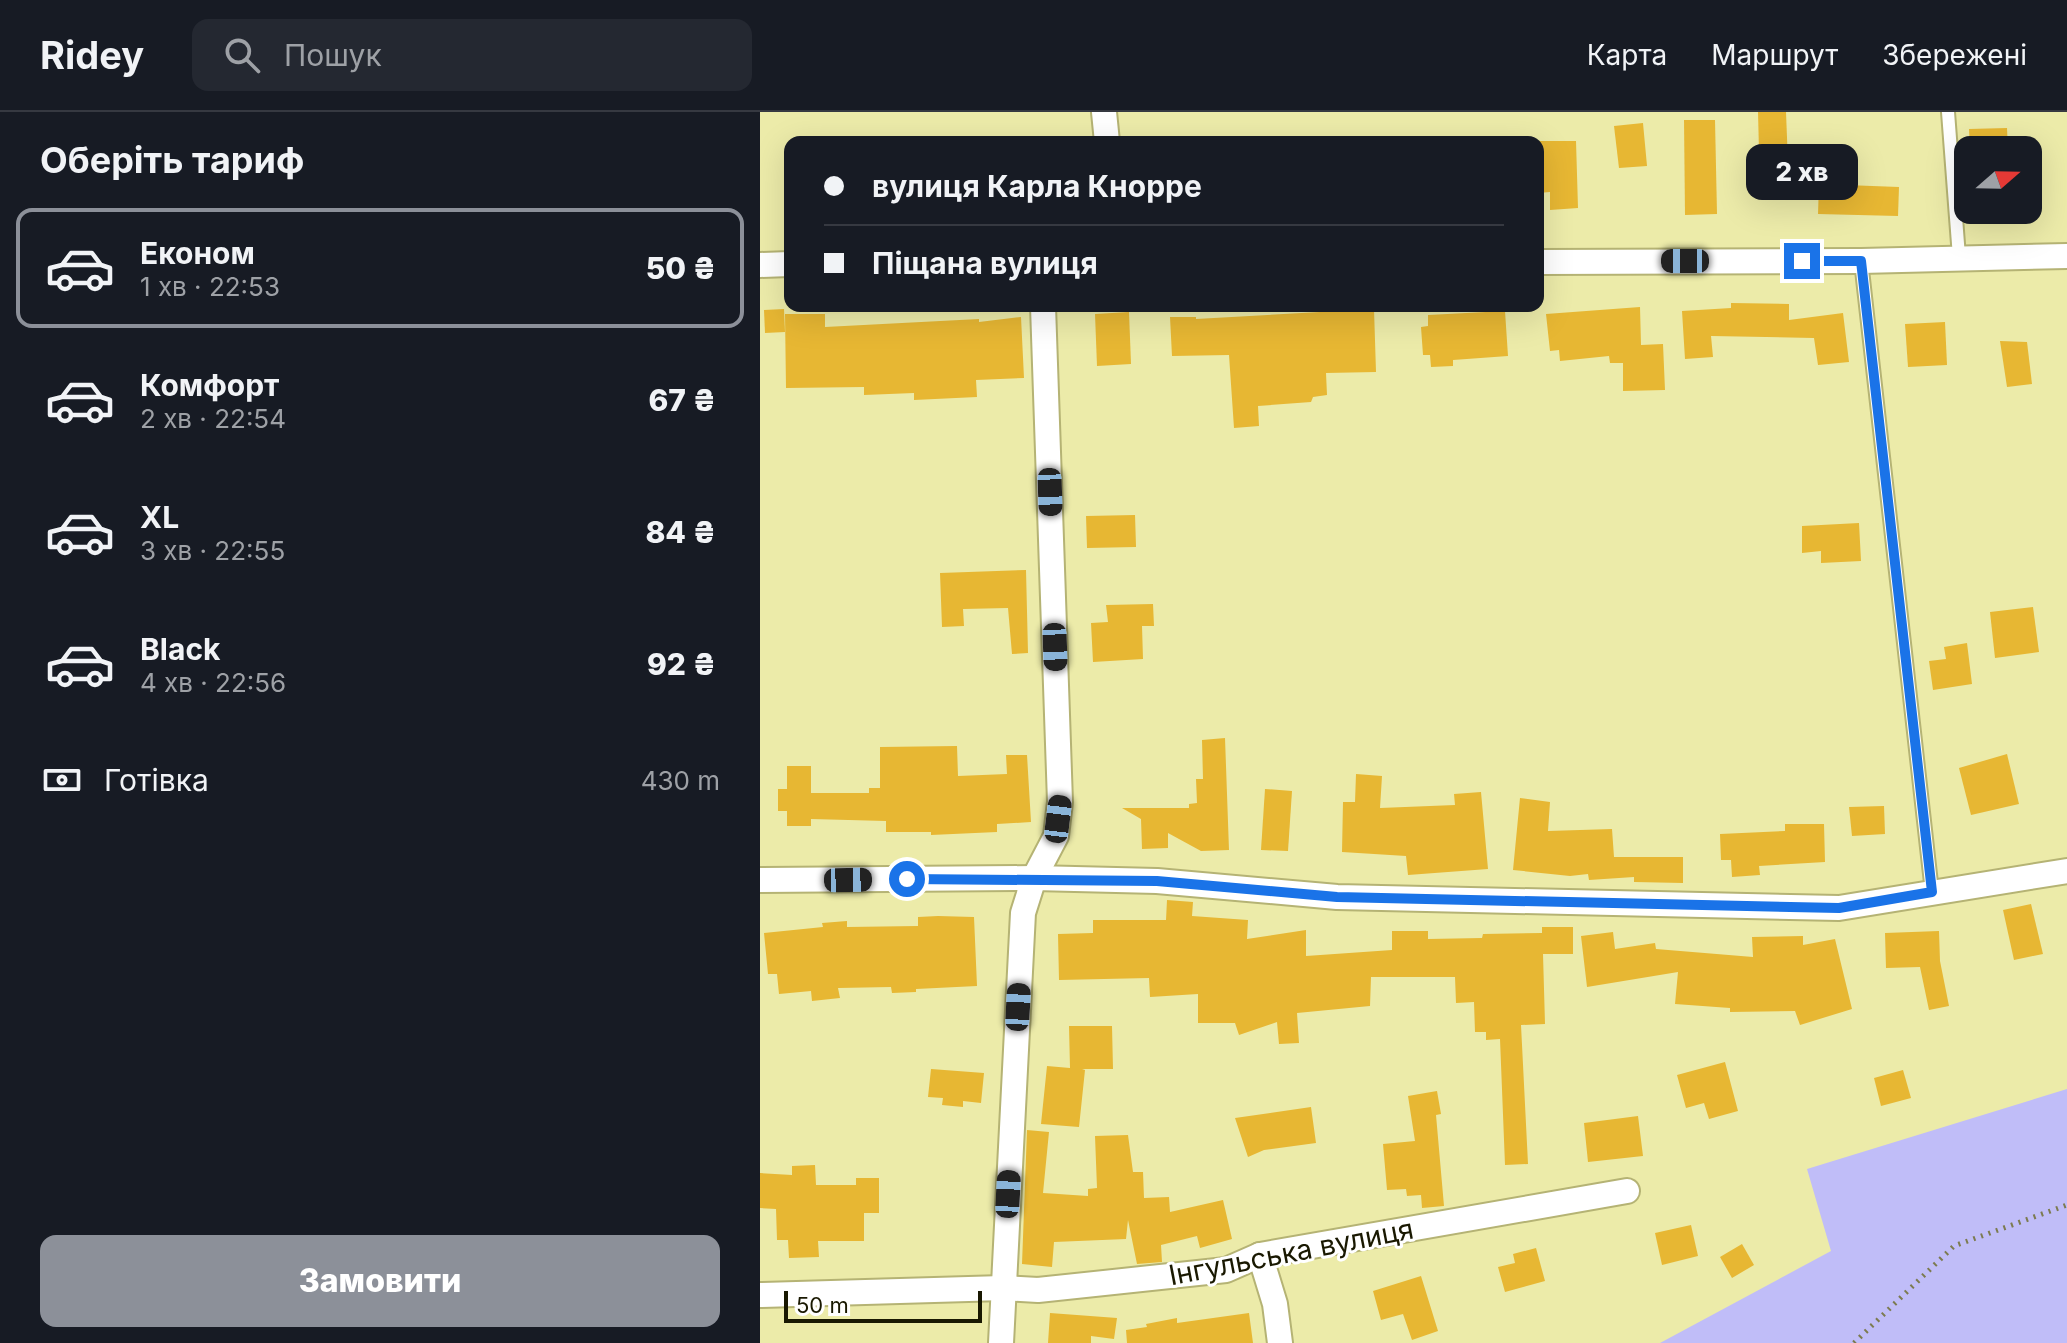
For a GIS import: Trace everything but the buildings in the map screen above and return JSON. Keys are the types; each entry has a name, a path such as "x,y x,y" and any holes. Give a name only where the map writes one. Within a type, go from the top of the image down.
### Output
{"street":[{"path":"1104,112 1106,136"},
{"path":"1544,262 1861,261 2067,256"},
{"path":"760,265 784,264"},
{"path":"1001,1343 1023,913 1034,878 1056,836 1060,802 1043,312"},
{"path":"760,880 1034,878 1157,881 1337,897 1839,908 2067,871"},
{"name":"Інгульська вулиця","path":"760,1295 1003,1288 1038,1290 1226,1270 1260,1255 1627,1191"},
{"path":"1260,1255 1275,1304 1280,1343"}],"lane":[{"path":"1948,112 1959,257"},
{"path":"1861,261 1932,892"}],"path":[{"path":"1854,1343 1954,1246 2067,1205"}],"shaded area":[{"path":"2067,1089 2067,1343 1660,1343 1831,1251 1807,1169"}],"route":[{"path":"907,879 1157,881 1337,897 1839,908 1932,892 1861,261 1802,261"}]}
